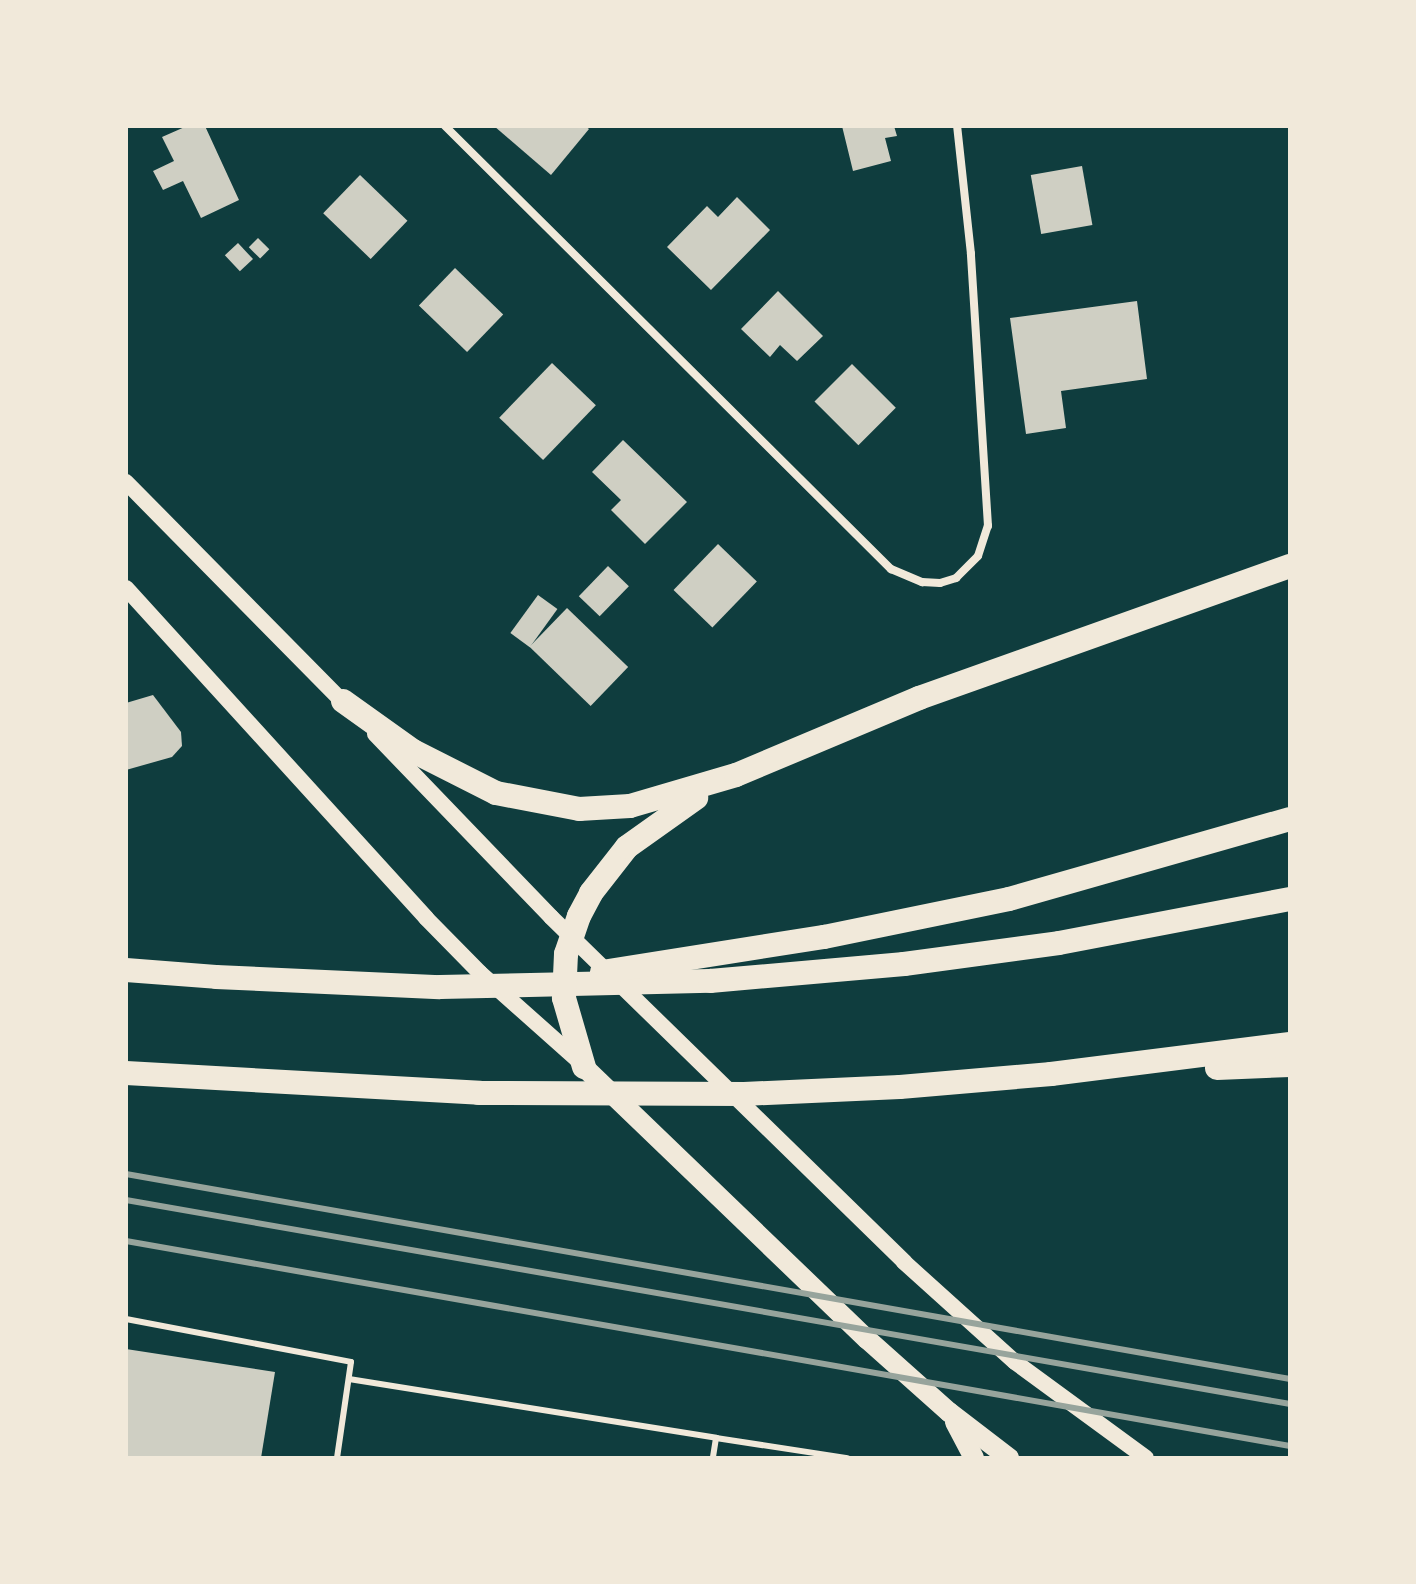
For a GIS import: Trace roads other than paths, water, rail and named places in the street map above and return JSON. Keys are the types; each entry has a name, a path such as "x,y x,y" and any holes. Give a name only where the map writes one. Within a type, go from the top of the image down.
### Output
{"highway":[{"path":"343,701 439,767 468,782 528,802 579,809 630,806 736,775 919,698 1290,566"},
{"path":"1140,621 1290,582"},
{"path":"584,1067 564,998 566,954 591,893 627,847 672,813 736,775"},
{"path":"515,987 824,937 965,909 1110,872 1290,819"},
{"path":"126,970 329,983 515,987 697,981 904,964 1059,943 1290,899"},
{"path":"1051,1074 1290,1044"},
{"path":"126,1073 399,1090 637,1095 821,1091 1051,1074 1290,1065"}],"main road":[{"path":"126,482 551,917 575,926 933,1289 1015,1362 1146,1458"},
{"path":"126,588 426,918 480,973 584,1067 867,1339 949,1412 1009,1458"},
{"path":"949,1412 974,1458"}],"street":[{"path":"445,126 891,569 922,582 940,583 956,578 978,556 988,526 971,254 957,126"}],"lane":[{"path":"126,1319 351,1362 337,1458"},
{"path":"349,1379 847,1458"},
{"path":"713,1458 716,1438"}],"railway":[{"path":"126,1174 1290,1379"},
{"path":"126,1200 1290,1404"},
{"path":"126,1241 1290,1446"}]}
